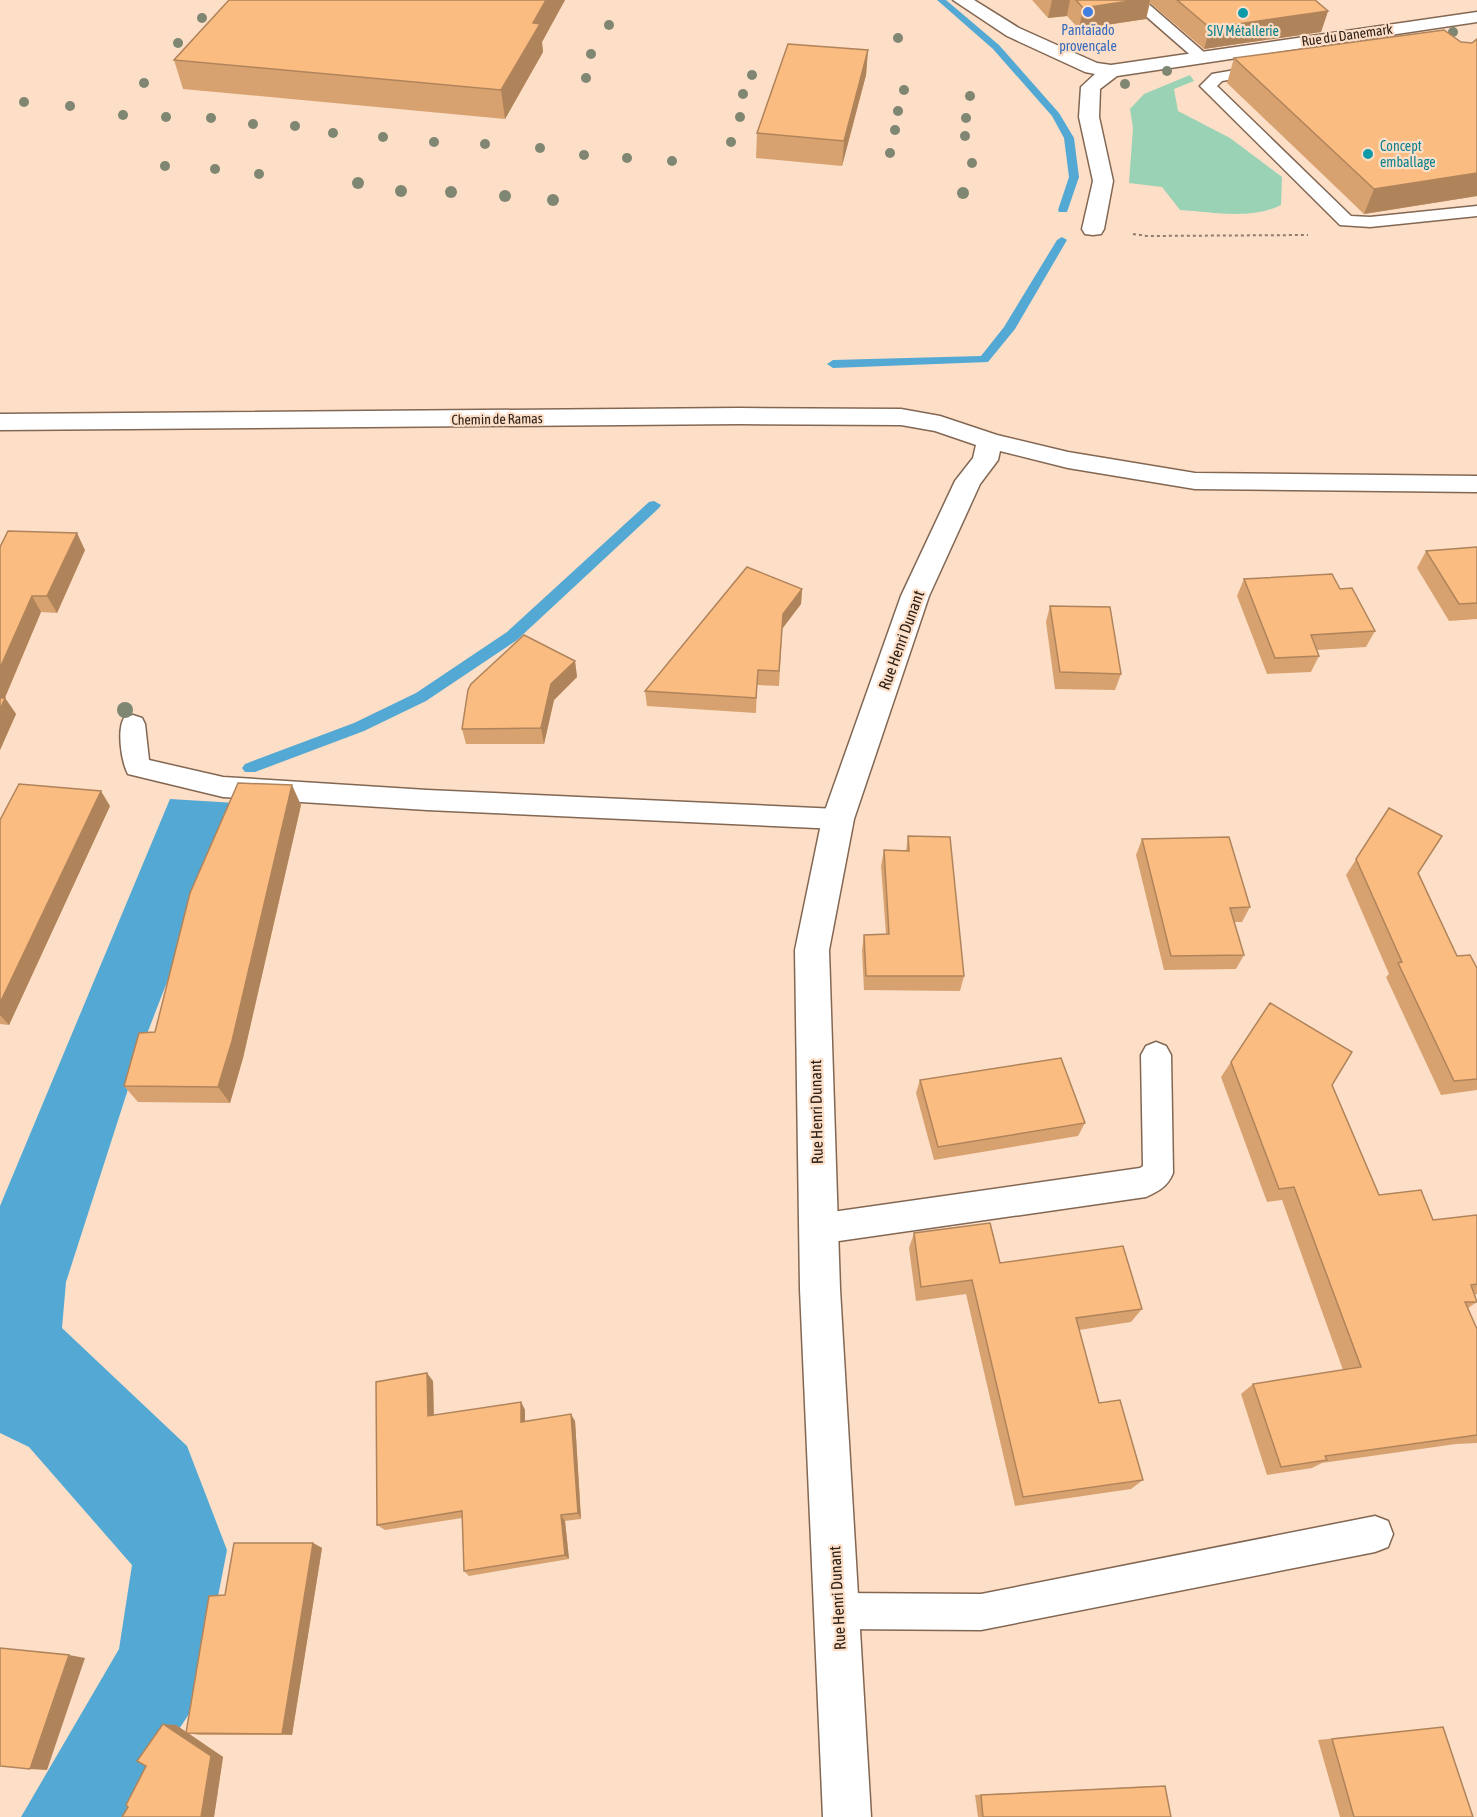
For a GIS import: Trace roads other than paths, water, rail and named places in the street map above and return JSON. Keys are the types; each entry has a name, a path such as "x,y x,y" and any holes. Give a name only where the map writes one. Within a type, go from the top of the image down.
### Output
{"street":[{"path":"962,0 1013,32 1092,68 1111,71"},
{"name":"Rue du Danemark","path":"1111,71 1200,56 1477,17"},
{"path":"1093,229 1103,181 1089,117 1091,87 1111,71"},
{"name":"Chemin de Ramas","path":"0,422 739,416 901,417 940,424 990,441 1068,460 1195,481 1477,484"},
{"name":"Rue Henri Dunant","path":"847,1817 818,1229 812,950 838,819 915,596 968,481 985,460 990,441"}],"lane":[{"path":"1137,1 1200,56"},
{"path":"1406,27 1420,40"},
{"path":"1359,33 1374,46"},
{"path":"1279,67 1217,77 1208,86 1346,221 1370,222 1477,211"},
{"path":"133,724 137,767 223,788 439,801 838,819"},
{"path":"818,1229 1146,1182 1158,1173 1156,1055"},
{"path":"838,1611 981,1612 1375,1534"}],"water":[{"path":"170,799 236,803 140,1052 66,1282 62,1328 187,1446 227,1550 198,1700 122,1817 21,1817 119,1649 132,1565 29,1447 0,1433 0,1206"}],"waterway":[{"path":"941,0 996,47 1056,115 1069,138 1074,177 1063,210"},
{"path":"833,364 984,359 1009,329 1062,240"},
{"path":"250,768 359,727 421,697 512,636 654,505"}],"place":[{"name":"Pantaïado provençale","path":"1088,12"},
{"name":"SIV Métallerie","path":"1243,13"},
{"name":"Concept emballage","path":"1368,154"}]}
